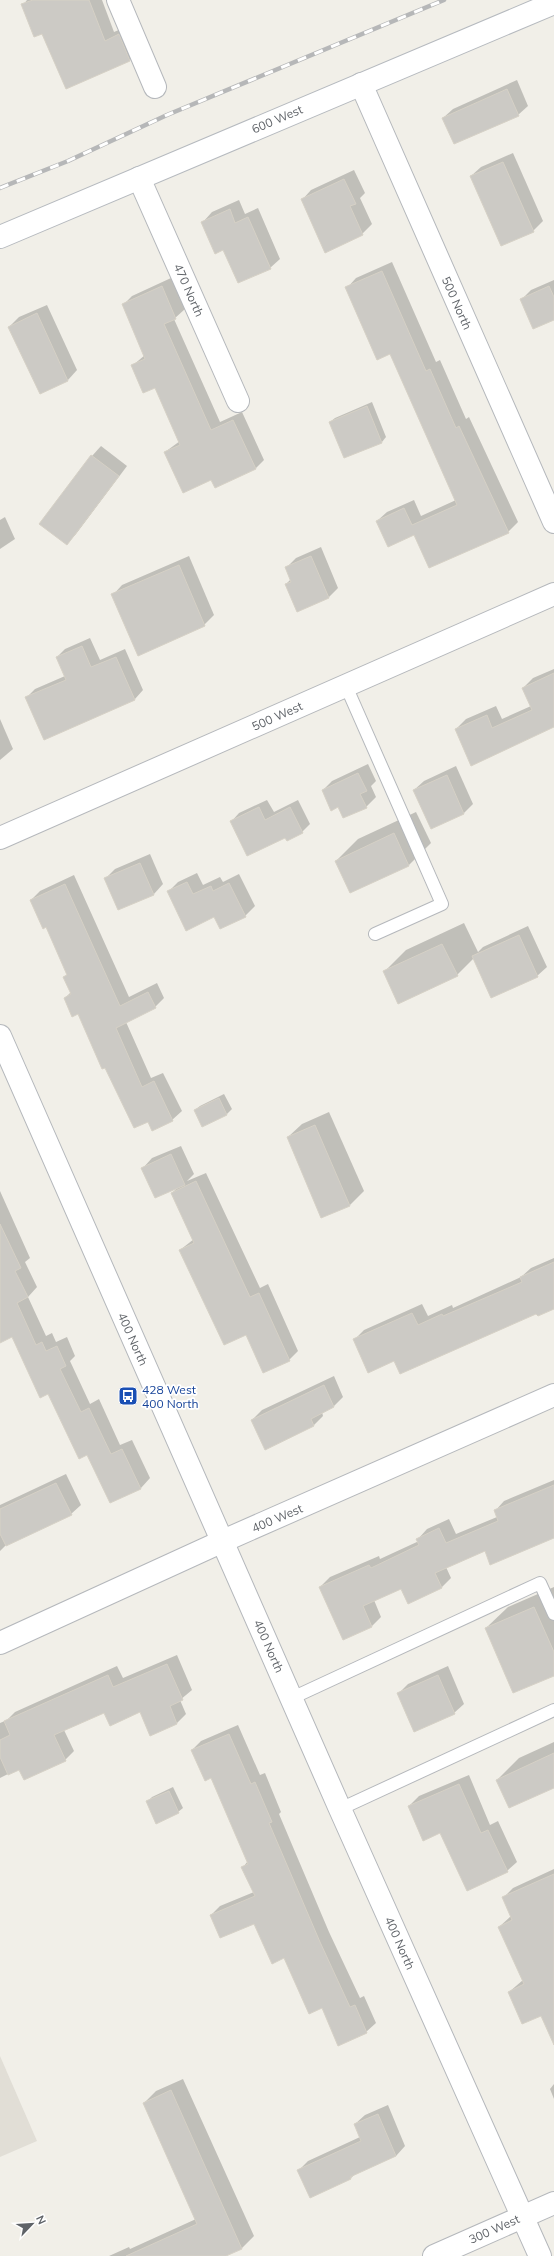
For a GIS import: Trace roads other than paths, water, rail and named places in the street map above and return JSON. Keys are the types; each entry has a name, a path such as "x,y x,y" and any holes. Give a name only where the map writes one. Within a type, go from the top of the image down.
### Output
{"street":[{"path":"118,0 155,87"},
{"name":"600 West","path":"0,237 554,3"},
{"name":"500 North","path":"361,84 554,522"},
{"name":"470 North","path":"139,178 238,401"},
{"name":"500 West","path":"0,838 554,594"},
{"name":"400 North","path":"0,1036 340,1809 540,2256"},
{"name":"400 West","path":"0,1643 222,1541 554,1395"},
{"name":"300 West","path":"434,2256 554,2203"}],"lane":[{"path":"346,686 442,904 374,934"},
{"path":"292,1698 540,1583 554,1614"},
{"path":"340,1809 554,1710"}],"railway":[{"path":"0,188 68,161 167,115 444,0"}],"place":[{"name":"428 West 400 North","path":"128,1396"}]}
